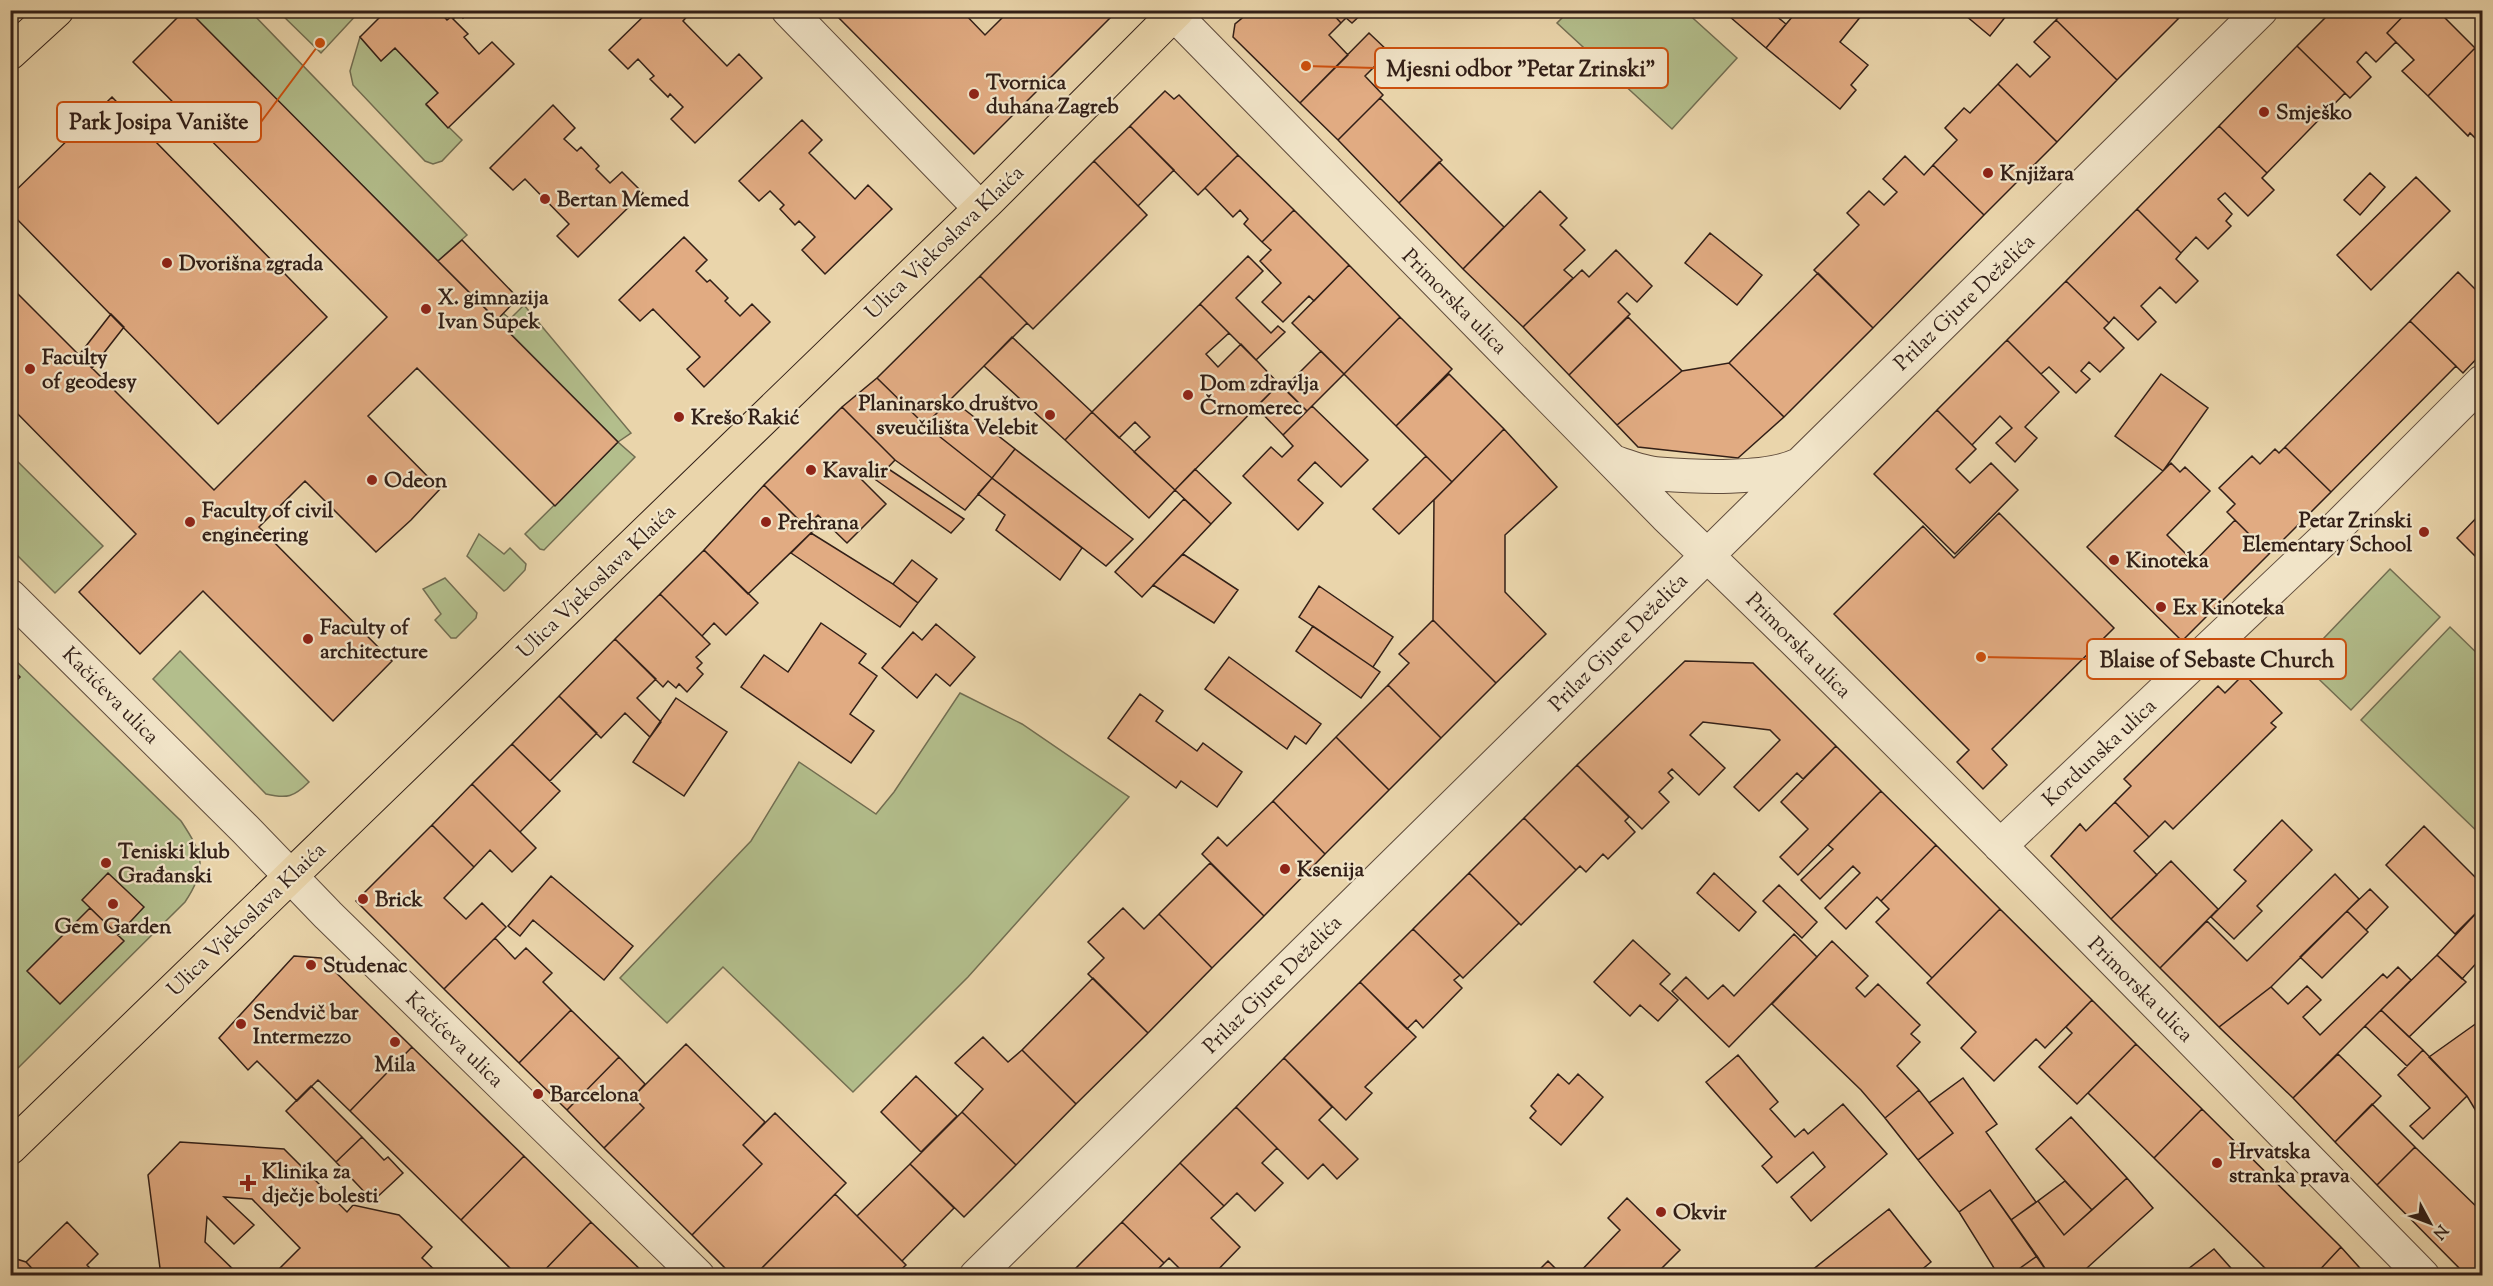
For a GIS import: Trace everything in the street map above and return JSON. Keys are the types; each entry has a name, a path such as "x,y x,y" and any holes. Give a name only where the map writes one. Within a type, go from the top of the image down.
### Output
{"main road":[{"path":"10,53 57,10"},
{"name":"Ulica Vjekoslava Klaića","path":"10,1148 980,208 1176,12"}],"street":[{"path":"788,10 980,208"},
{"name":"Prilaz Gjure Deželića","path":"976,1275 2261,10"},
{"name":"Primorska ulica","path":"1176,12 1612,462 2000,846 2423,1275"},
{"name":"Kordunska ulica","path":"2000,846 2338,526 2482,382"},
{"path":"1612,462 1647,472 1696,475 1768,475 1798,465"},
{"name":"Kačićeva ulica","path":"10,596 328,915 698,1275"}],"green space":[{"path":"188,11 250,11 467,235 438,261"},
{"path":"278,11 360,11 321,53"},
{"path":"1569,11 1685,11 1737,58 1672,129 1557,23"},
{"path":"360,37 381,61 395,48 438,93 426,105 462,140 442,161 433,164 425,161 353,85 350,71"},
{"path":"524,305 631,433 618,442 497,320 503,313 510,319"},
{"path":"618,442 635,457 544,550 540,549 525,534"},
{"path":"10,454 103,546 55,593 11,549"},
{"path":"479,534 504,554 510,548 526,564 525,570 504,591 467,556"},
{"path":"2390,569 2440,617 2351,710 2301,662"},
{"path":"445,578 477,613 476,618 456,638 451,638 435,620 441,614 423,589"},
{"path":"2450,627 2482,658 2482,836 2361,720"},
{"path":"180,651 309,782 304,787 290,796 266,794 153,679"},
{"name":"Teniski klub Građanski","path":"10,655 181,821 194,843 200,861 197,880 185,902 11,1075"},
{"path":"960,693 1022,724 1129,797 968,977 853,1092 723,967 667,1023 620,978 751,841 799,762 876,814 894,792"}],"building":[{"path":"185,10 188,10 618,442 555,506 417,368 368,416 440,489 411,520 376,552 305,481 259,527 392,661 333,721 203,591 140,654 79,592 136,534 10,406 10,286 214,490 387,317 133,62"},
{"path":"387,10 438,10 447,20 451,17 468,34 464,37 479,54 492,42 514,64 448,128 426,104 438,93 395,48 381,61 360,37"},
{"path":"438,10 470,10 463,18 459,13 453,19 451,17 447,20"},
{"path":"650,10 693,10 683,21 727,66 739,54 762,78 695,143 671,119 683,107 670,94 668,97 650,79 654,76 638,59 628,69 609,50"},
{"name":"Tvornica duhana Zagreb","path":"831,10 961,10 985,35 1010,10 1118,10 974,154"},
{"path":"1252,10 1329,10 1341,23 1329,35 1348,55 1300,103 1233,37 1235,24"},
{"path":"1329,10 1366,10 1352,23 1346,18 1341,23"},
{"path":"1722,10 1769,10 1786,24 1766,48"},
{"path":"1798,10 1866,10 1840,42 1868,65 1851,85 1856,90 1840,109 1766,48"},
{"path":"1959,10 2011,10 1990,36"},
{"path":"2065,10 2169,10 2178,19 2117,80 2056,20"},
{"path":"2169,10 2186,10 2178,19"},
{"path":"2333,10 2409,10 2387,33 2396,42 2376,62 2366,52 2357,62 2371,77 2350,98 2297,46"},
{"path":"2409,10 2437,10 2475,48 2428,96 2402,71 2414,60 2387,33"},
{"path":"2056,20 2117,80 2057,142 1998,84 2017,64 2030,77 2050,57 2034,42"},
{"path":"1369,33 1389,52 1365,76 1383,95 1338,140 1300,103"},
{"path":"2297,46 2345,93 2267,173 2219,126"},
{"path":"2475,48 2482,55 2482,145 2470,133 2468,136 2428,96"},
{"path":"1998,84 2057,142 1984,215 1933,165 1957,140 1945,128 1964,108 1970,113"},
{"path":"1165,91 1174,99 1179,95 1238,155 1198,195 1130,126"},
{"name":"Dvorišna zgrada","path":"112,97 327,317 218,424 10,212 10,196"},
{"path":"1380,98 1442,160 1399,203 1338,140"},
{"path":"553,105 575,128 564,139 577,151 581,147 599,166 596,169 610,183 622,172 643,193 578,257 557,236 569,224 525,179 513,190 490,168"},
{"path":"802,120 822,140 809,153 855,199 868,185 892,209 825,274 802,250 815,237 799,221 795,225 780,209 784,205 770,191 759,201 739,181"},
{"path":"1130,126 1174,170 1138,206 1094,161"},
{"path":"2219,126 2267,173 2262,178 2274,190 2248,216 2225,193 2218,199 2232,214 2226,221 2231,226 2208,249 2196,237 2181,253 2137,209"},
{"path":"1238,155 1294,210 1262,242 1244,224 1248,219 1240,210 1233,217 1205,188"},
{"path":"1905,156 1924,175 1933,165 1984,215 1873,328 1814,270 1859,225 1847,213 1869,191 1884,205 1897,192 1883,179"},
{"path":"1094,161 1147,215 1033,329 980,276"},
{"path":"1439,162 1504,227 1463,269 1399,203"},
{"path":"2370,173 2385,187 2360,215 2344,200"},
{"path":"2416,177 2450,211 2371,290 2337,255"},
{"path":"1540,191 1567,218 1560,225 1585,250 1564,270 1573,278 1523,327 1463,269"},
{"path":"2137,209 2181,253 2176,259 2198,281 2176,303 2160,287 2141,306 2156,322 2138,340 2114,317 2109,323 2066,281"},
{"path":"1294,210 1349,265 1314,301 1309,296 1283,322 1262,302 1281,283 1260,261 1271,250 1262,242"},
{"path":"1710,233 1762,275 1737,305 1685,263"},
{"path":"684,237 707,260 696,271 707,282 710,280 728,298 725,301 740,316 752,304 770,322 704,387 687,369 700,357 653,309 640,321 619,300"},
{"path":"462,240 518,298 497,320 438,261"},
{"path":"1616,250 1652,286 1637,302 1627,293 1618,302 1630,314 1569,375 1523,327 1582,270 1589,277"},
{"path":"1248,256 1263,271 1236,298 1271,333 1278,326 1285,332 1256,360 1200,304"},
{"path":"1349,265 1400,317 1344,374 1292,323"},
{"path":"2458,272 2482,296 2482,353 2463,373 2410,321"},
{"path":"1818,273 1873,328 1784,417 1729,363"},
{"path":"980,276 1027,323 925,425 877,378"},
{"path":"2066,281 2109,323 2104,328 2124,348 2100,372 2089,362 2081,371 2090,379 2076,393 2049,367 2041,374 2007,340"},
{"name":"Dom zdravlja Črnomerec","path":"1200,304 1229,333 1206,354 1218,367 1241,344 1279,384 1175,490 1134,452 1150,437 1135,422 1119,438 1092,412"},
{"path":"111,314 124,327 92,368 79,355"},
{"path":"1400,317 1452,369 1396,426 1344,374"},
{"path":"1628,317 1682,371 1617,425 1569,375"},
{"path":"2410,321 2456,366 2331,492 2285,447"},
{"path":"1012,337 1092,412 1065,440 984,366"},
{"path":"2007,340 2059,392 2025,427 2037,438 2015,462 1996,443 2012,428 2000,416 1972,445 1937,410"},
{"path":"1321,351 1344,374 1307,411 1284,388"},
{"path":"1729,363 1784,417 1738,458 1638,447 1617,425 1682,371"},
{"path":"1449,374 1504,429 1452,482 1396,426"},
{"path":"2161,374 2208,408 2163,471 2115,436"},
{"path":"877,378 925,425 992,478 965,510 895,460 842,407"},
{"path":"1279,384 1307,411 1283,435 1256,407"},
{"path":"951,399 1015,449 992,478 925,425"},
{"path":"1312,406 1368,460 1341,487 1315,462 1298,480 1323,503 1298,530 1243,476 1271,447 1282,457 1293,446 1283,435"},
{"path":"842,407 895,460 876,480 863,468 857,475 886,504 847,543 818,515 806,527 764,485"},
{"path":"1937,410 1976,449 1956,469 1970,483 1991,463 2018,490 1955,554 1874,474"},
{"path":"1092,412 1175,490 1149,518 1065,440"},
{"path":"1504,429 1557,487 1505,535 1505,592 1546,634 1496,683 1433,620 1434,500"},
{"path":"2285,447 2331,492 2269,554 2227,512 2235,504 2219,488 2252,456 2260,464 2275,449 2279,453"},
{"path":"1015,449 1133,539 1106,566 992,478"},
{"path":"1426,456 1452,482 1399,534 1373,509"},
{"path":"2171,463 2180,472 2185,467 2210,491 2167,535 2194,562 2235,520 2269,554 2182,641 2087,547"},
{"path":"887,468 964,519 951,533 876,480"},
{"path":"1195,469 1231,503 1211,524 1175,490"},
{"path":"992,478 1082,548 1060,580 996,530 1005,515 978,494"},
{"path":"764,485 806,527 816,528 748,594 704,550"},
{"path":"1184,499 1211,524 1142,597 1115,572"},
{"path":"2482,512 2482,563 2457,538"},
{"path":"1999,513 2114,628 1992,749 2007,765 1983,789 1957,762 1969,750 1834,614 1923,526 1954,558"},
{"path":"811,533 893,584 918,603 900,627 791,553"},
{"path":"704,550 758,603 726,635 714,623 702,636 660,594"},
{"path":"1183,554 1238,590 1214,623 1153,585"},
{"path":"912,560 937,579 918,603 893,584"},
{"path":"1319,586 1393,637 1373,667 1299,617"},
{"path":"660,594 710,644 696,657 702,663 697,668 703,674 687,692 679,684 676,688 668,681 663,687 615,639"},
{"path":"1433,620 1496,683 1441,738 1388,685 1409,663 1399,654"},
{"path":"821,623 866,654 859,663 877,676 850,714 874,731 851,763 741,687 764,655 788,672"},
{"path":"936,624 975,657 950,686 936,674 917,698 882,668 913,632 922,640"},
{"path":"1313,626 1380,672 1361,698 1296,651"},
{"path":"615,639 656,679 637,698 661,722 650,737 625,713 601,738 559,696"},
{"path":"1229,657 1321,724 1306,744 1295,736 1287,749 1205,689"},
{"path":"1685,661 1753,663 1836,746 1803,779 1797,773 1759,811 1734,787 1780,740 1770,730 1703,722 1690,735 1725,768 1699,795 1672,769 1668,773 1673,778 1659,792 1669,802 1642,829 1577,765"},
{"path":"10,667 20,677 10,687"},
{"path":"2244,674 2282,713 2271,723 2276,727 2173,829 2165,821 2149,837 2115,802 2131,786 2124,779 2218,686 2225,693"},
{"path":"1388,685 1441,738 1389,790 1336,737"},
{"path":"1140,694 1163,711 1156,721 1197,751 1203,743 1242,772 1217,807 1181,781 1176,788 1108,738"},
{"path":"559,696 597,733 550,781 512,744"},
{"path":"676,698 727,732 684,796 633,762"},
{"path":"1336,737 1389,790 1325,854 1273,801"},
{"path":"512,744 560,791 520,832 472,784"},
{"path":"1836,746 1881,791 1798,875 1780,857 1808,829 1781,802"},
{"path":"1577,765 1629,817 1625,821 1635,832 1608,859 1603,854 1586,872 1580,866 1576,870 1524,818"},
{"path":"472,784 536,848 512,872 490,850 474,867 432,825"},
{"path":"1881,791 1936,845 1881,901 1877,897 1846,929 1825,908 1860,873 1853,866 1820,899 1801,880 1833,849 1828,845"},
{"path":"1273,801 1325,854 1264,916 1202,854 1218,837 1227,846"},
{"path":"2115,802 2149,837 2134,851 2157,875 2111,919 2051,856 2080,824 2086,831"},
{"path":"1524,818 1576,870 1521,925 1469,873"},
{"path":"2282,820 2312,850 2257,906 2262,911 2234,939 2211,917 2246,881 2234,870"},
{"path":"432,825 474,867 444,898 466,919 482,903 506,927 444,989 356,901"},
{"path":"2424,826 2482,884 2482,907 2455,934 2386,865"},
{"path":"1936,845 2000,909 1932,978 1876,922 1889,909 1881,901"},
{"path":"2171,861 2218,909 2160,968 2111,919"},
{"path":"1210,863 1264,916 1212,968 1159,914"},
{"name":"Gem Garden","path":"108,873 144,907 118,935 82,900"},
{"path":"1469,873 1519,923 1463,978 1413,929"},
{"path":"1714,873 1756,912 1739,931 1697,893"},
{"path":"2335,874 2359,899 2271,987 2219,1027 2160,968 2207,921 2247,961"},
{"path":"551,876 633,946 604,980 533,920 520,936 508,926"},
{"path":"1779,885 1817,922 1802,938 1763,901"},
{"path":"2370,889 2388,907 2366,930 2347,911"},
{"path":"2482,907 2482,957 2462,979 2437,955"},
{"path":"90,908 124,941 60,1004 27,971"},
{"path":"1123,908 1144,929 1159,914 1212,968 1148,1033 1088,974 1104,958 1088,942"},
{"path":"2000,909 2092,1000 2045,1048 2036,1039 1994,1081 1961,1048 1976,1032 1927,983"},
{"path":"2347,911 2368,932 2322,978 2300,957"},
{"path":"1413,929 1460,975 1454,980 1462,988 1423,1028 1416,1020 1407,1029 1360,982"},
{"path":"1794,934 1817,957 1729,1047 1672,991 1686,977 1708,999 1723,985 1734,996"},
{"path":"495,938 515,959 526,948 552,973 543,982 571,1010 519,1063 444,989"},
{"path":"1633,940 1670,974 1660,984 1678,1000 1658,1021 1640,1005 1630,1016 1594,982"},
{"path":"1832,941 1868,976 1856,988 1865,997 1878,984 1920,1025 1911,1034 1920,1042 1897,1066 1919,1090 1885,1118 1861,1090 1772,1004"},
{"path":"2437,955 2466,982 2409,1037 2381,1010"},
{"path":"294,956 321,958 412,1047 350,1111 318,1080 297,1101 257,1061 248,1070 219,1038"},
{"path":"2398,967 2411,980 2293,1098 2219,1027 2271,987 2288,1004 2307,986 2321,1000 2303,1017 2320,1035 2383,974 2387,978"},
{"path":"1093,978 1148,1033 1076,1104 1022,1050"},
{"path":"1360,982 1416,1037 1365,1087 1372,1093 1346,1120 1284,1058"},
{"path":"2092,1000 2136,1044 2077,1104 2039,1067 2072,1033 2066,1027"},
{"path":"571,1010 619,1057 567,1110 519,1063"},
{"path":"2381,1010 2423,1050 2407,1066 2365,1026"},
{"path":"2481,1020 2482,1121 2467,1096 2429,1057"},
{"path":"983,1037 1008,1062 1022,1050 1076,1104 1016,1165 962,1112 983,1089 955,1063"},
{"path":"686,1044 765,1122 743,1145 762,1164 692,1235 604,1148 644,1108 633,1097"},
{"path":"2136,1044 2202,1109 2154,1158 2088,1093"},
{"path":"412,1047 524,1156 461,1220 350,1111"},
{"path":"2423,1050 2467,1096 2423,1139 2410,1126 2430,1108 2398,1075"},
{"path":"2338,1054 2381,1096 2335,1142 2293,1098"},
{"path":"1738,1055 1778,1102 1770,1109 1795,1137 1804,1129 1808,1134 1843,1104 1887,1154 1811,1221 1791,1197 1825,1167 1813,1152 1777,1183 1762,1166 1772,1157 1706,1082"},
{"path":"619,1057 645,1084 633,1097 644,1108 604,1148 567,1110"},
{"path":"1284,1058 1332,1107 1319,1120 1358,1159 1337,1179 1323,1164 1308,1179 1236,1107"},
{"path":"1558,1074 1569,1084 1578,1074 1603,1097 1561,1145 1530,1118 1536,1111 1531,1106"},
{"path":"916,1076 957,1116 921,1152 881,1112"},
{"path":"1963,1078 1997,1124 1986,1132 2036,1202 2011,1220 1990,1190 1959,1212 1918,1160 1953,1133 1929,1103"},
{"path":"311,1086 362,1137 336,1162 286,1111"},
{"path":"1919,1090 1953,1133 1918,1160 1885,1118"},
{"path":"2372,1104 2415,1147 2377,1185 2335,1142"},
{"path":"1236,1107 1277,1148 1262,1163 1283,1183 1255,1211 1237,1193 1224,1206 1180,1163"},
{"path":"2202,1109 2341,1247 2314,1276 2273,1276 2154,1158"},
{"path":"962,1112 1016,1165 964,1217 910,1164"},
{"path":"775,1113 846,1183 754,1276 733,1276 692,1235 762,1164 743,1145"},
{"path":"2071,1117 2127,1178 2092,1210 2036,1149"},
{"path":"362,1137 384,1160 388,1157 403,1173 373,1201 336,1162"},
{"path":"2482,1140 2482,1155 2476,1145"},
{"path":"180,1142 284,1149 347,1212 353,1205 399,1215 432,1247 422,1258 441,1276 272,1276 300,1248 252,1199 224,1197 254,1225 234,1244 207,1217 205,1242 240,1276 161,1276 148,1175"},
{"path":"2415,1147 2482,1212 2482,1276 2467,1276 2377,1185"},
{"path":"524,1156 591,1222 539,1276 518,1276 461,1220"},
{"path":"1180,1163 1224,1206 1211,1218 1240,1247 1212,1276 1187,1276 1169,1258 1164,1263 1122,1222"},
{"path":"910,1164 954,1208 902,1261 857,1216"},
{"path":"2127,1178 2153,1208 2087,1268 2093,1276 2050,1276 2011,1220 2038,1201 2064,1235"},
{"path":"2065,1181 2092,1210 2064,1235 2038,1201"},
{"path":"1990,1190 2037,1256 2009,1276 1999,1276 1959,1212"},
{"path":"835,1194 906,1265 894,1276 754,1276"},
{"path":"1627,1198 1680,1250 1654,1276 1576,1276 1620,1230 1608,1218"},
{"path":"1889,1209 1931,1262 1914,1276 1814,1276 1811,1271"},
{"path":"67,1222 98,1254 87,1265 97,1276 39,1276 26,1262"},
{"path":"591,1222 647,1276 539,1276"},
{"path":"1122,1222 1164,1263 1151,1276 1068,1276"},
{"path":"2341,1247 2367,1276 2314,1276"},
{"path":"2214,1249 2238,1276 2179,1276"},
{"path":"2037,1256 2050,1276 2009,1276"},
{"path":"10,1257 26,1262 39,1276 10,1276"},
{"path":"1548,1261 1563,1276 1533,1276"}],"place":[{"name":"Park Josipa Vanište","path":"320,43"},
{"name":"Mjesni odbor \"Petar Zrinski\"","path":"1306,66"},
{"name":"Tvornica duhana Zagreb","path":"974,94"},
{"name":"Smješko","path":"2264,112"},
{"name":"Knjižara","path":"1988,173"},
{"name":"Bertan Memed","path":"545,199"},
{"name":"Dvorišna zgrada","path":"167,263"},
{"name":"X. gimnazija Ivan Supek","path":"426,309"},
{"name":"Faculty of geodesy","path":"30,369"},
{"name":"Dom zdravlja Črnomerec","path":"1188,395"},
{"name":"Planinarsko društvo sveučilišta Velebit","path":"1050,415"},
{"name":"Krešo Rakić","path":"679,417"},
{"name":"Kavalir","path":"811,470"},
{"name":"Odeon","path":"372,480"},
{"name":"Faculty of civil engineering","path":"190,522"},
{"name":"Prehrana","path":"766,522"},
{"name":"Petar Zrinski Elementary School","path":"2424,532"},
{"name":"Kinoteka","path":"2114,560"},
{"name":"Ex Kinoteka","path":"2161,607"},
{"name":"Faculty of architecture","path":"308,639"},
{"name":"Blaise of Sebaste Church","path":"1981,657"},
{"name":"Teniski klub Građanski","path":"106,863"},
{"name":"Ksenija","path":"1285,869"},
{"name":"Brick","path":"363,899"},
{"name":"Gem Garden","path":"113,904"},
{"name":"Studenac","path":"311,965"},
{"name":"Sendvič bar Intermezzo","path":"241,1024"},
{"name":"Mila","path":"395,1042"},
{"name":"Barcelona","path":"538,1094"},
{"name":"Hrvatska stranka prava","path":"2217,1163"},
{"name":"Klinika za dječje bolesti","path":"248,1183"},
{"name":"Okvir","path":"1661,1212"}]}
